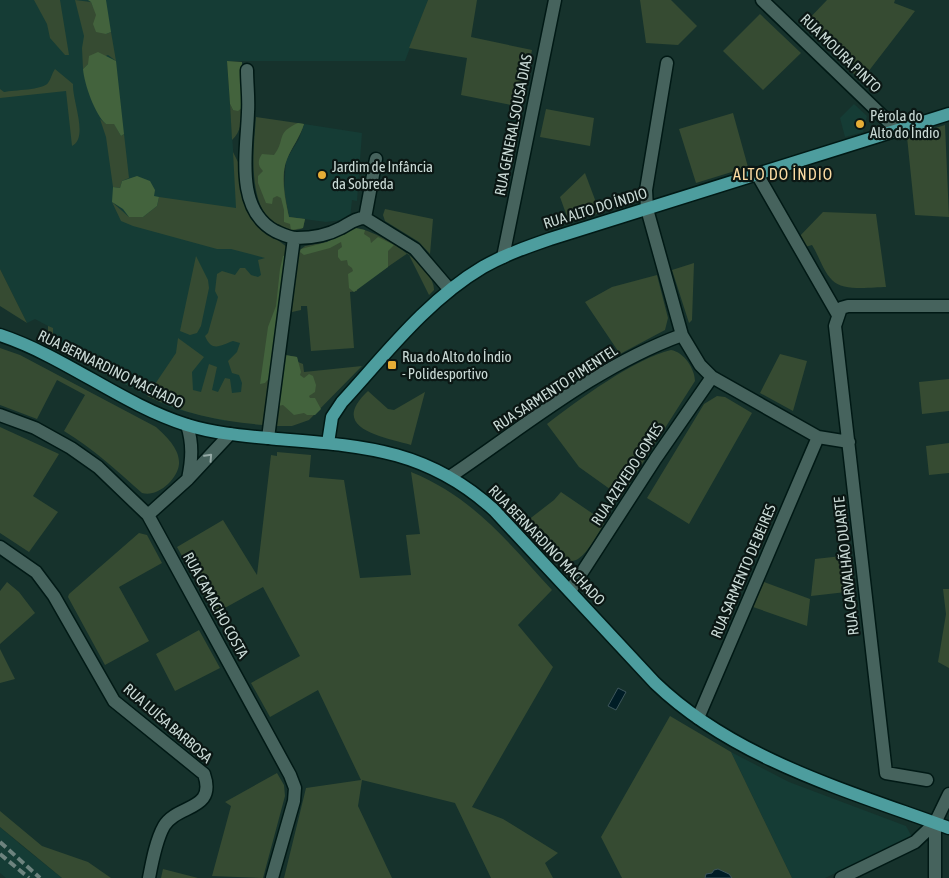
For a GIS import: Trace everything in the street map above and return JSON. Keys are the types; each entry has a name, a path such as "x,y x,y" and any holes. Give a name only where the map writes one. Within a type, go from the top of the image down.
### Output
{"main road":[{"name":"RUA ALTO DO ÍNDIO","path":"328,443 329,427 336,409 418,319 450,290 503,257 550,239 949,114"},
{"name":"RUA BERNARDINO MACHADO","path":"0,335 28,346 144,407 187,425 230,434 328,443 407,458 451,476 473,490 494,510 673,701 726,736 809,776 949,828"}],"street":[{"name":"RUA GENERAL SOUSA DIAS","path":"503,257 555,0"},
{"name":"RUA MOURA PINTO","path":"762,0 897,130"},
{"path":"667,63 646,190 647,208 682,335 700,365 712,377 818,437 849,442"},
{"path":"247,70 248,110 245,169 251,202 263,222 278,232 294,238 326,233 354,220 365,218 415,249 450,290"},
{"path":"365,218 376,159"},
{"path":"757,174 838,315"},
{"path":"268,438 294,238"},
{"path":"838,315 841,308 848,306 949,306"},
{"name":"RUA CARVALHÃO DUARTE","path":"838,315 835,326 886,773 927,780"},
{"name":"RUA SARMENTO PIMENTEL","path":"451,476 582,387 641,353 682,335"},
{"name":"RUA AZEVEDO GOMES","path":"570,591 656,458 712,377"},
{"name":"RUA CAMACHO COSTA","path":"0,415 35,428 71,448 98,467 148,515 290,775 295,788 294,801 272,878"},
{"path":"187,425 192,440 193,455 188,479"},
{"path":"148,515 188,479 230,434"},
{"name":"RUA SARMENTO DE BEIRES","path":"698,718 818,437"},
{"name":"RUA LUÍSA BARBOSA","path":"0,547 36,572 54,596 114,701 204,774 207,783 206,792 201,800 193,807 170,818 164,825 149,878"},
{"path":"841,878 915,842 935,823 949,794"},
{"path":"935,823 935,878"}],"shaded area":[{"path":"0,0 428,0 405,61 227,61 237,208 269,240 260,389 225,421 171,408 52,346 48,337 48,326 35,319 27,323 0,269"},
{"path":"854,104 867,116 863,132 845,137 840,118"},
{"name":"Jardim de Infância da Sobreda","path":"304,124 362,133 357,201 352,200 350,219 326,222 289,217 284,191 286,160 299,139"},
{"path":"618,688 626,692 616,710 608,706"},
{"path":"731,752 789,782 906,826 912,837 825,878 792,878"},
{"path":"0,827 62,878 6,878 0,873"},
{"path":"718,869 729,874 732,878 705,878 706,874"}],"green space":[{"path":"34,0 60,0 69,55 65,55 50,38 47,24"},
{"path":"75,0 91,2 106,34 111,32 116,61 108,55 88,64 83,69 82,48 84,36"},
{"path":"88,0 106,0 111,32 106,34 96,32 93,24 96,15 91,2"},
{"path":"428,0 477,0 471,37 532,50 521,107 461,95 467,58 409,48"},
{"path":"640,0 671,0 697,26 678,45 646,43"},
{"path":"827,0 895,0 894,3 915,11 861,81 804,24"},
{"path":"760,14 801,53 763,90 723,51"},
{"path":"98,52 116,61 124,134 121,136 114,124 106,124 98,114 85,82 83,69 88,64 89,56"},
{"path":"227,61 242,62 243,107 238,111 233,110 230,104"},
{"path":"55,69 73,84 80,127 77,141 72,146 66,91 0,98 0,89 4,92 45,85"},
{"path":"230,104 233,110 243,107 239,129 232,140"},
{"path":"546,109 594,118 590,146 540,137"},
{"path":"733,113 748,167 696,183 679,129"},
{"path":"256,117 304,124 287,159 284,173 285,196 289,217 305,219 303,228 298,230 284,228 270,219 262,208 254,178"},
{"path":"100,119 106,124 114,123 121,136 124,134 129,178 122,181 120,188 113,187 106,137"},
{"path":"298,123 304,124 287,159 284,173 284,188 289,217 305,219 303,228 291,230 290,224 284,222 281,198 277,196 273,198 272,204 266,203 258,183 258,176 263,171 259,162 262,154 274,155 286,130"},
{"path":"945,125 949,217 915,215 907,137"},
{"path":"233,152 239,164 240,179 267,232 287,247 264,425 204,416 175,408 147,396 176,353 178,338 204,357 192,372 193,390 201,392 209,364 217,367 212,390 218,392 225,378 230,379 232,393 241,392 242,383 239,375 232,373 228,361 237,352 240,343 233,341 221,346 214,346 211,345 205,336 208,333 218,297 215,291 217,274 222,271 235,275 240,268 245,268 251,275 258,277 261,275 258,260 265,258 231,249 217,249 133,226 121,221 112,202 129,217 143,217 157,206 159,197 236,208"},
{"path":"585,173 600,213 569,222 560,197"},
{"path":"137,176 150,181 155,190 154,196 159,197 157,206 143,217 129,217 123,209 112,202 113,187 120,188 122,181"},
{"path":"385,209 433,219 430,254 419,242 385,221 383,215"},
{"path":"823,212 876,214 886,287 858,288 837,284 826,272 812,245 802,248 797,239"},
{"path":"355,228 376,235 407,254 357,288 357,291 350,292 354,348 311,351 307,306 301,306 301,310 292,312 288,310 296,253 305,246 327,242"},
{"path":"355,228 365,230 364,234 370,238 371,243 378,237 394,245 388,251 388,267 354,292 349,288 348,274 353,271 352,268 348,265 347,260 341,261 338,257 338,250 342,247 341,242 330,248 304,255 300,252 301,249 327,242"},
{"path":"287,255 271,376 265,383 260,384 268,327 276,306 280,269 283,256"},
{"path":"196,256 208,280 209,288 201,326 197,333 190,335 180,331"},
{"path":"409,256 425,270 432,280 434,290 429,295"},
{"path":"694,263 692,320 689,323 672,270"},
{"path":"0,269 27,323 0,306"},
{"path":"657,275 668,318 665,330 620,354 585,302 612,287"},
{"path":"48,326 53,328 53,341 55,344 137,390 52,346 48,337"},
{"path":"0,348 20,355 156,427 172,443 179,458 178,470 175,476 160,490 148,494 142,493 114,468 64,431 85,395 57,380 37,419 0,405"},
{"path":"671,350 676,351 688,362 695,376 695,381 621,497 579,467 547,424 590,392 624,371 640,362"},
{"path":"780,354 807,361 793,411 760,393"},
{"path":"285,355 297,357 298,362 303,364 304,372 362,366 309,420 292,426 275,426 277,413 279,412 278,406"},
{"path":"285,355 297,357 300,375 304,378 309,374 313,376 316,385 315,392 309,396 310,398 315,398 321,409 315,415 304,413 294,415 283,405 278,406 283,357"},
{"path":"949,379 949,411 922,414 919,382"},
{"path":"368,391 388,409 394,410 425,392 411,445 387,439 364,429 356,423 354,414 357,404"},
{"path":"717,396 725,397 752,413 689,524 647,498 704,404"},
{"path":"0,427 59,454 33,496 58,512 29,552 0,533"},
{"path":"949,443 949,473 929,475 926,446"},
{"path":"277,452 311,455 309,477 344,480 360,578 411,575 406,535 420,534 411,472 453,494 488,522 552,590 518,625 553,667 472,807 503,819 558,853 545,863 553,878 491,878 455,803 362,780 358,806 392,878 284,878 306,788 361,780 318,690 270,717 251,683 300,656 263,587 214,614 177,547 223,520 257,575 271,455 277,456"},
{"path":"561,492 605,522 586,552 578,559 571,561 555,556 523,524 554,500"},
{"path":"139,533 147,535 162,563 119,587 149,641 105,665 68,597 69,594"},
{"path":"851,555 855,591 811,596 815,559"},
{"path":"7,582 19,592 35,613 0,644 0,591"},
{"path":"764,582 810,599 807,626 753,607"},
{"path":"943,589 949,589 949,668 938,662 946,614"},
{"path":"199,630 220,668 175,691 156,654"},
{"path":"0,649 15,679 0,683"},
{"path":"670,716 731,752 792,878 622,878 601,837"},
{"path":"277,773 284,785 285,796 263,878 212,876 231,806 225,802"},
{"path":"0,811 42,846 88,862 111,878 62,878 0,827"},
{"path":"163,869 198,878 161,878"}],"railway":[{"path":"0,842 40,878"},
{"path":"0,854 29,878"}],"place":[{"name":"Pérola do Alto do Índio","path":"860,124"},
{"name":"Jardim de Infância da Sobreda","path":"322,175"},
{"name":"Rua do Alto do Índio - Polidesportivo","path":"392,365"}],"district":[{"name":"ALTO DO ÍNDIO","path":"783,174"}]}
